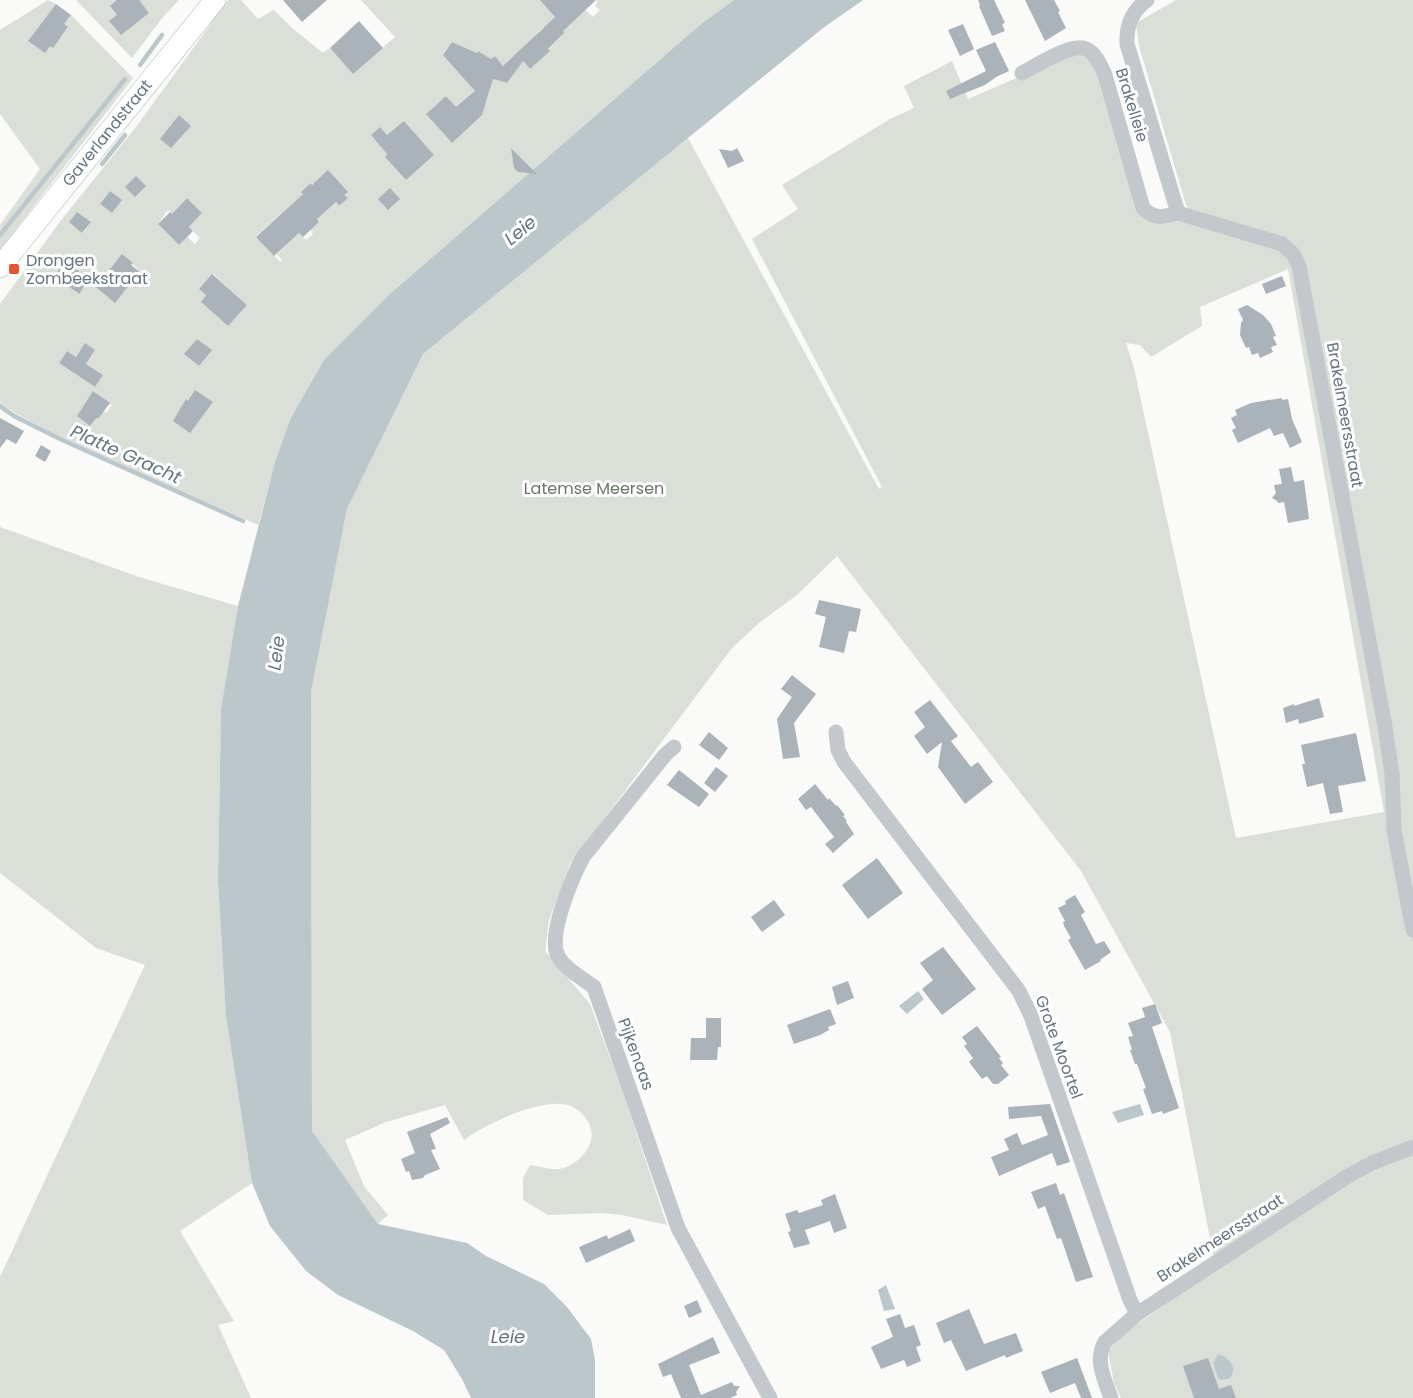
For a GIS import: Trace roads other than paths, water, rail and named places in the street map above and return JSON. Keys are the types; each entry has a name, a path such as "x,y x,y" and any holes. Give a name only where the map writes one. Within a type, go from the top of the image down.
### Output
{"main road":[{"name":"Gaverlandstraat","path":"0,267 215,0"}],"street":[{"path":"1147,0 1137,9 1128,24 1127,44 1178,213"},
{"name":"Brakelleie","path":"1022,73 1075,46 1087,49 1097,58 1105,75 1143,208 1155,217 1164,218 1178,213"},
{"name":"Brakelmeersstraat","path":"1178,213 1282,244 1293,254 1299,266 1388,744 1392,774 1394,830 1413,930"},
{"name":"Grote Moortel","path":"836,732 838,750 843,762 1019,992 1031,1016 1130,1300 1137,1314"},
{"name":"Pijkenaas","path":"674,747 665,755 584,856 576,871 561,913 556,952 566,966 594,987 678,1228 770,1398"},
{"name":"Brakelmeersstraat","path":"1111,1398 1100,1363 1102,1347 1137,1314 1348,1176 1372,1163 1413,1147"}],"water":[{"name":"Leie","path":"734,0 863,0 823,28 423,354 347,509 311,692 312,1131 378,1224 467,1243 486,1256 544,1284 567,1307 591,1339 595,1360 595,1398 471,1398 444,1350 413,1331 338,1295 306,1271 270,1226 252,1183 226,1016 218,881 221,709 238,606 275,462 291,418 324,360 391,293 701,24"},
{"path":"918,991 924,999 907,1014 899,1006"},
{"path":"1140,1104 1144,1115 1118,1123 1112,1112"},
{"path":"886,1285 895,1309 884,1311 878,1290"},
{"path":"1218,1354 1226,1358 1233,1367 1230,1378 1222,1380 1218,1378 1213,1363"}],"waterway":[{"path":"140,65 162,35"},
{"path":"0,235 125,79"},
{"path":"102,164 125,135"},
{"name":"Platte Gracht","path":"0,406 14,416 60,439 243,521"}],"place":[{"name":"Drongen Zombeekstraat","path":"14,269"}],"park label":[{"name":"Latemse Meersen","path":"594,488"}]}
